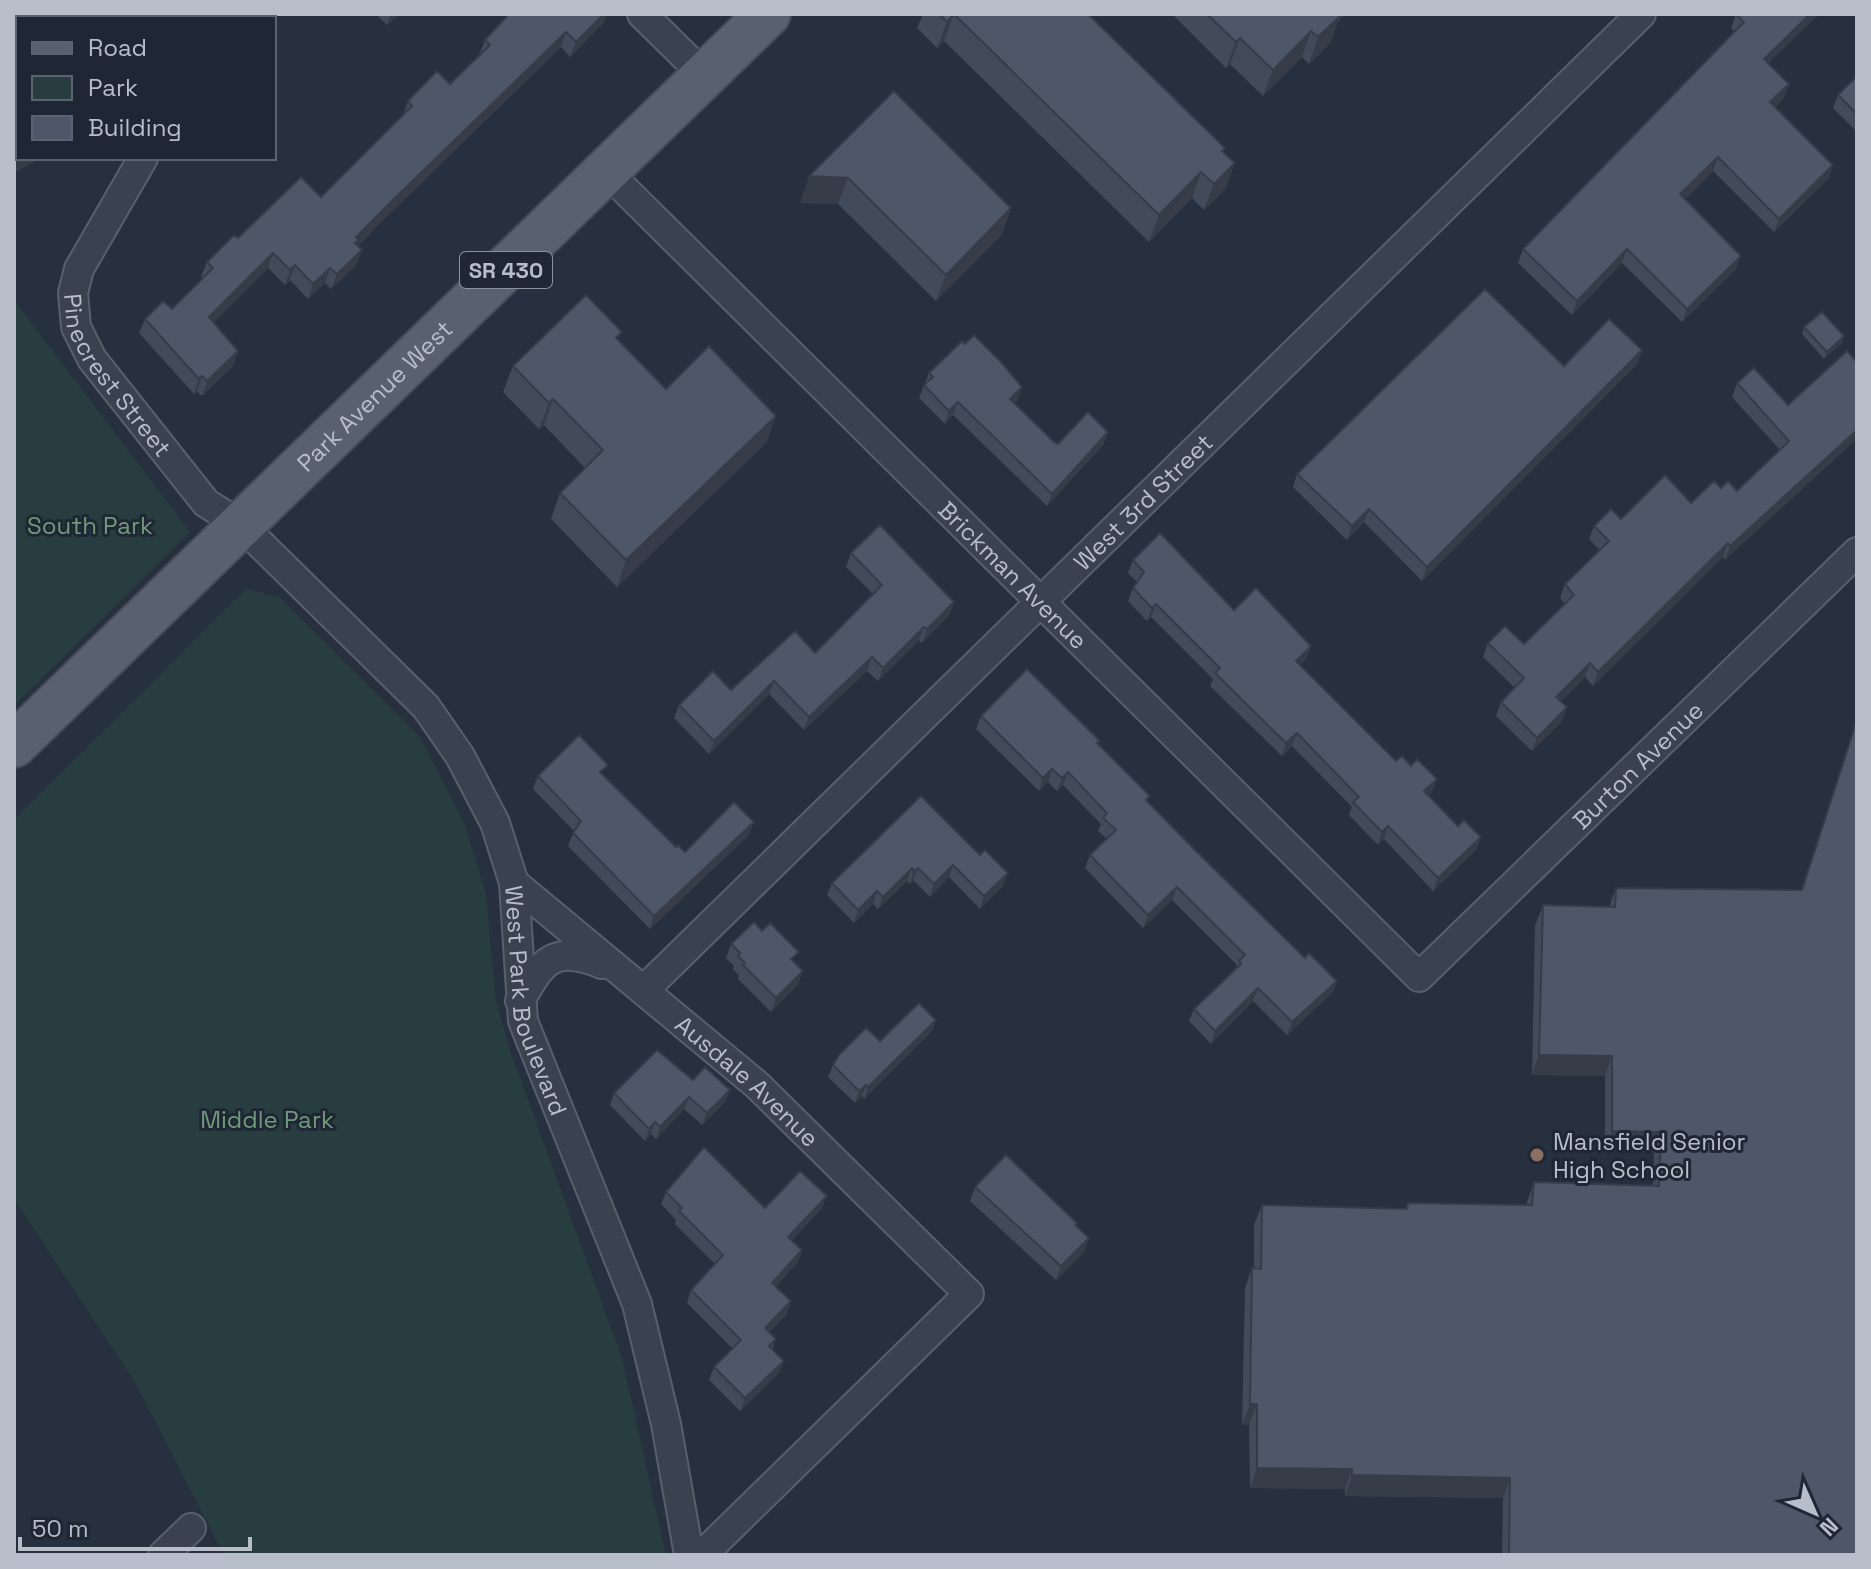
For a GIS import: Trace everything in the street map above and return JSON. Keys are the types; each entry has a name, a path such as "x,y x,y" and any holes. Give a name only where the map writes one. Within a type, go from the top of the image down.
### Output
{"main road":[{"name":"Park Avenue West","path":"14,745 768,14"}],"street":[{"path":"642,14 705,76"},
{"name":"West 3rd Street","path":"644,990 1641,14"},
{"name":"Pinecrest Street","path":"142,160 79,269 73,293 76,327 92,359 206,503 241,525"},
{"name":"Brickman Avenue","path":"607,172 1419,977"},
{"name":"West Park Boulevard","path":"241,525 426,707 460,756 495,823 514,883 520,1001 529,1039 637,1304 666,1424 689,1555"},
{"name":"Burton Avenue","path":"1419,977 1857,552"},
{"name":"Ausdale Avenue","path":"514,883 757,1085 969,1294 702,1555"},
{"path":"520,1001 536,971 548,960 565,954 584,957 618,970"},
{"path":"163,1555 191,1528"}],"green space":[{"name":"South Park","path":"14,300 190,532 14,706"},
{"name":"Middle Park","path":"246,589 279,597 420,737 465,825 486,894 496,1001 511,1053 622,1358 666,1555 224,1555 135,1382 14,1199 14,820"}],"building":[{"path":"34,14 101,14 100,16"},
{"path":"509,14 604,14 576,42 566,32 395,198 356,237 359,240 355,243 362,250 337,274 330,268 313,284 295,265 290,270 273,253 209,317 238,351 207,381 202,376 199,379 145,319 163,301 172,309 213,268 207,262 234,235 238,238 301,177 321,197 412,106 408,101 437,71 450,84 490,45 485,40"},
{"path":"939,14 954,14 947,22"},
{"path":"954,14 1088,14 1225,148 1222,151 1235,163 1214,184 1201,172 1159,215"},
{"path":"1207,14 1340,16 1318,37 1311,31 1273,70 1240,38 1236,42"},
{"path":"1736,14 1810,14 1764,59 1789,84 1770,102 1833,165 1779,219 1718,157 1680,194 1741,256 1687,309 1627,249 1577,301 1523,249 1744,22"},
{"path":"1857,76 1857,114 1838,95"},
{"path":"894,91 1011,208 946,275 848,178 809,176"},
{"path":"16,101 14,156 14,102"},
{"path":"1485,289 1564,366 1609,319 1642,350 1427,567 1369,509 1352,526 1297,474"},
{"path":"586,295 622,332 616,338 666,389 709,346 776,416 626,560 560,493 603,450 553,399 549,403 513,366"},
{"path":"1822,312 1844,336 1827,352 1804,327"},
{"path":"974,335 1022,387 1010,399 1054,442 1058,444 1088,412 1108,432 1052,494 958,402 949,411 924,385 933,377 929,373 962,341 965,344"},
{"path":"1847,351 1857,362 1857,430 1730,546 1728,543 1598,672 1590,663 1556,697 1567,707 1537,738 1501,702 1524,678 1488,643 1505,626 1524,644 1574,595 1565,584 1609,541 1594,526 1611,509 1621,519 1665,475 1691,503 1714,481 1721,488 1728,481 1737,491 1789,441 1737,383 1754,368 1788,405"},
{"path":"880,525 954,602 883,668 872,657 809,717 774,681 714,741 679,705 713,671 731,690 795,631 815,653 882,585 851,553"},
{"path":"1160,533 1234,610 1256,588 1311,646 1296,661 1396,761 1402,756 1411,766 1417,759 1437,779 1424,791 1458,826 1464,820 1481,837 1438,878 1388,826 1382,832 1353,802 1359,797 1297,733 1286,743 1215,673 1220,668 1156,604 1152,608 1133,588 1144,572 1133,560"},
{"path":"1027,669 1100,741 1097,743 1150,796 1146,800 1195,850 1305,958 1309,953 1337,981 1292,1022 1258,988 1215,1031 1194,1009 1241,964 1239,961 1245,955 1177,887 1148,915 1090,855 1116,830 1103,818 1107,813 1068,772 1062,778 1052,769 1043,778 981,716"},
{"path":"1857,720 1857,1555 1509,1555 1510,1478 1352,1475 1352,1469 1257,1468 1257,1404 1250,1404 1252,1268 1261,1269 1262,1205 1407,1209 1408,1203 1532,1205 1534,1182 1659,1186 1661,1132 1612,1131 1612,1056 1539,1055 1543,905 1615,907 1616,888 1802,890"},
{"path":"579,735 608,765 600,772 676,847 678,845 685,852 734,802 754,822 654,916 573,833 581,821 538,776"},
{"path":"921,796 980,855 985,850 1008,873 984,896 953,865 934,884 918,868 914,871 912,868 883,897 877,891 858,910 832,883"},
{"path":"754,922 762,931 770,923 799,952 791,959 803,971 776,998 743,965 745,963 738,956 740,953 731,944"},
{"path":"919,1003 936,1020 868,1087 866,1085 859,1091 833,1065 839,1055 866,1028 880,1041"},
{"path":"657,1050 693,1080 705,1067 730,1090 707,1113 689,1097 660,1127 655,1122 649,1129 614,1093"},
{"path":"704,1147 765,1208 800,1171 827,1196 788,1237 802,1250 772,1283 791,1301 765,1328 776,1339 769,1346 784,1361 745,1398 714,1367 741,1340 691,1290 723,1255 679,1211 682,1208 666,1192"},
{"path":"1006,1155 1089,1238 1061,1266 975,1187"}],"place":[{"name":"Mansfield Senior High School","path":"1537,1155"}]}
